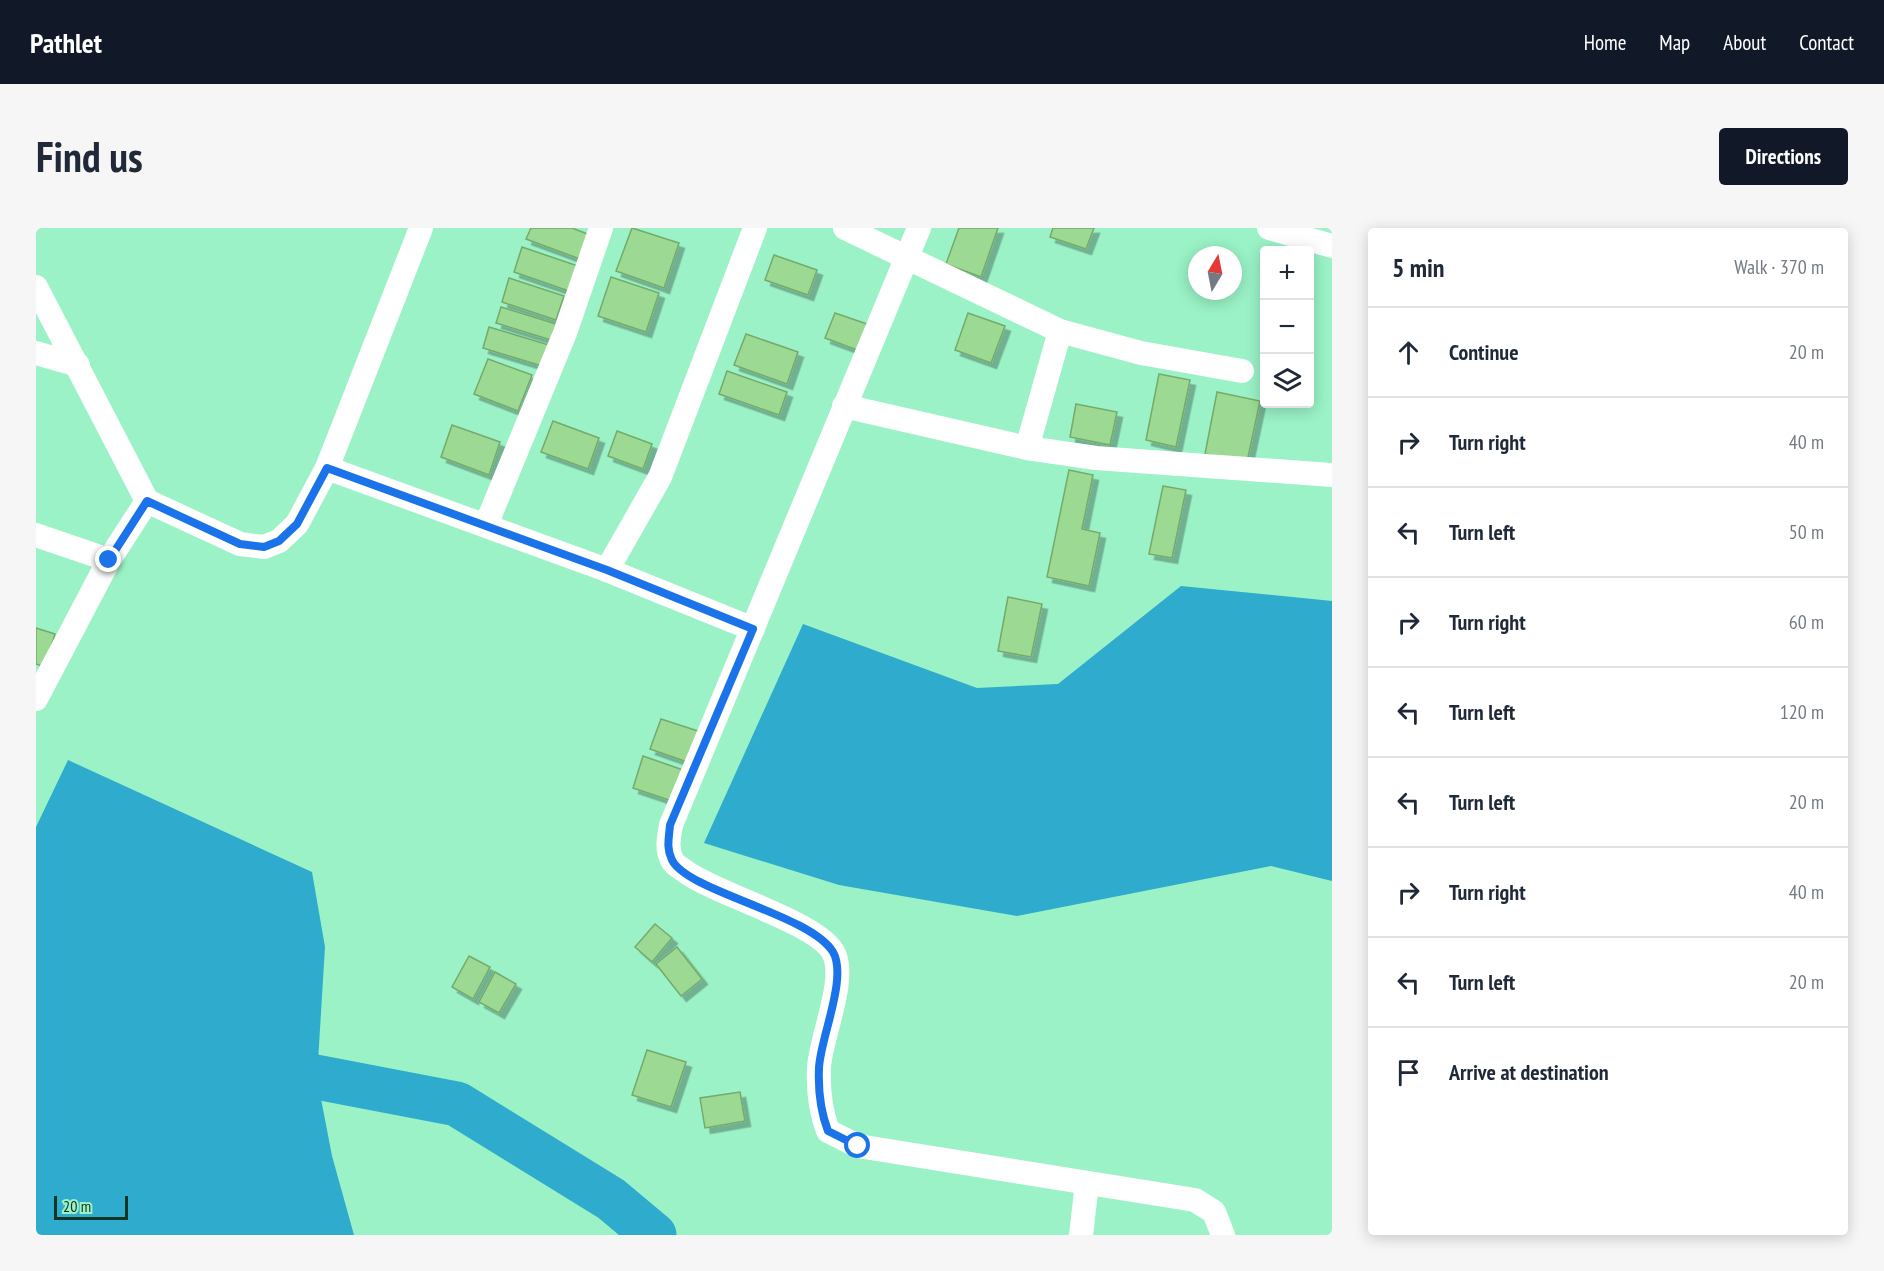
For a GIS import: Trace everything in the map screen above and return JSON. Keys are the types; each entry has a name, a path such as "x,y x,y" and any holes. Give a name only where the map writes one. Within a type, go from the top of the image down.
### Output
{"street":[{"path":"36,287 147,501 240,544 264,547 279,541 297,524 327,468 421,228"},
{"path":"486,525 565,333 601,228"},
{"path":"607,570 660,477 755,228"},
{"path":"845,228 908,256 1060,331 1141,353 1242,372"},
{"path":"919,228 670,825 667,847 673,863 695,878 790,922 820,939 833,952 837,981 819,1067 820,1110 828,1131 858,1146 1195,1200 1214,1212 1223,1235"},
{"path":"1269,228 1332,246"},
{"path":"1027,448 1060,331"},
{"path":"36,353 78,365"},
{"path":"844,406 1027,448 1096,458 1332,475"},
{"path":"327,468 607,570 753,629"},
{"path":"37,696 109,560 147,501"},
{"path":"36,535 109,560"},
{"path":"1081,1235 1087,1183"}],"water":[{"path":"1181,586 1332,601 1332,881 1271,866 1017,916 839,885 704,843 803,624 977,688 1058,684"},
{"path":"68,760 312,872 325,947 317,1078 332,1156 354,1235 36,1235 36,827"}],"building":[{"path":"531,228 572,228 590,235 580,259 526,239"},
{"path":"632,228 679,243 664,288 616,271"},
{"path":"959,228 998,228 981,277 946,264"},
{"path":"1053,228 1094,228 1086,249 1050,237"},
{"path":"522,247 578,266 569,291 514,272"},
{"path":"774,255 817,270 808,295 765,280"},
{"path":"611,277 659,293 646,332 598,316"},
{"path":"509,278 564,296 556,320 502,302"},
{"path":"501,307 556,324 551,340 496,323"},
{"path":"835,313 870,325 860,351 825,338"},
{"path":"968,313 1005,326 991,363 955,350"},
{"path":"489,327 549,345 542,366 483,348"},
{"path":"746,334 798,352 787,384 734,365"},
{"path":"488,359 532,375 518,411 474,394"},
{"path":"727,371 787,392 779,415 719,394"},
{"path":"1159,374 1190,380 1176,447 1146,440"},
{"path":"1217,392 1260,401 1247,462 1205,454"},
{"path":"1076,404 1117,412 1110,445 1070,437"},
{"path":"553,421 599,438 588,469 541,452"},
{"path":"452,425 500,442 489,475 441,457"},
{"path":"617,431 652,444 643,469 608,456"},
{"path":"1069,470 1093,475 1082,529 1100,533 1089,586 1047,577"},
{"path":"1163,486 1186,490 1172,558 1149,554"},
{"path":"1008,597 1042,604 1031,657 998,651"},
{"path":"36,628 55,634 45,667 36,664"},
{"path":"661,719 701,732 690,763 650,749"},
{"path":"643,756 686,771 675,802 633,788"},
{"path":"655,924 672,938 652,962 635,947"},
{"path":"677,947 702,979 681,996 656,964"},
{"path":"469,956 490,967 473,999 452,987"},
{"path":"495,972 516,984 499,1013 479,1002"},
{"path":"647,1050 686,1062 671,1107 632,1095"},
{"path":"740,1092 745,1121 705,1128 700,1098"}],"waterway":[{"path":"257,1083 290,1072 457,1104 611,1199 654,1235"}],"route":[{"path":"109,560 147,501 240,544 264,547 279,541 297,524 327,468 607,570 753,629 670,825 667,847 673,863 695,878 790,922 820,939 833,952 837,966 837,981 819,1067 820,1110 828,1131 858,1146"}]}
